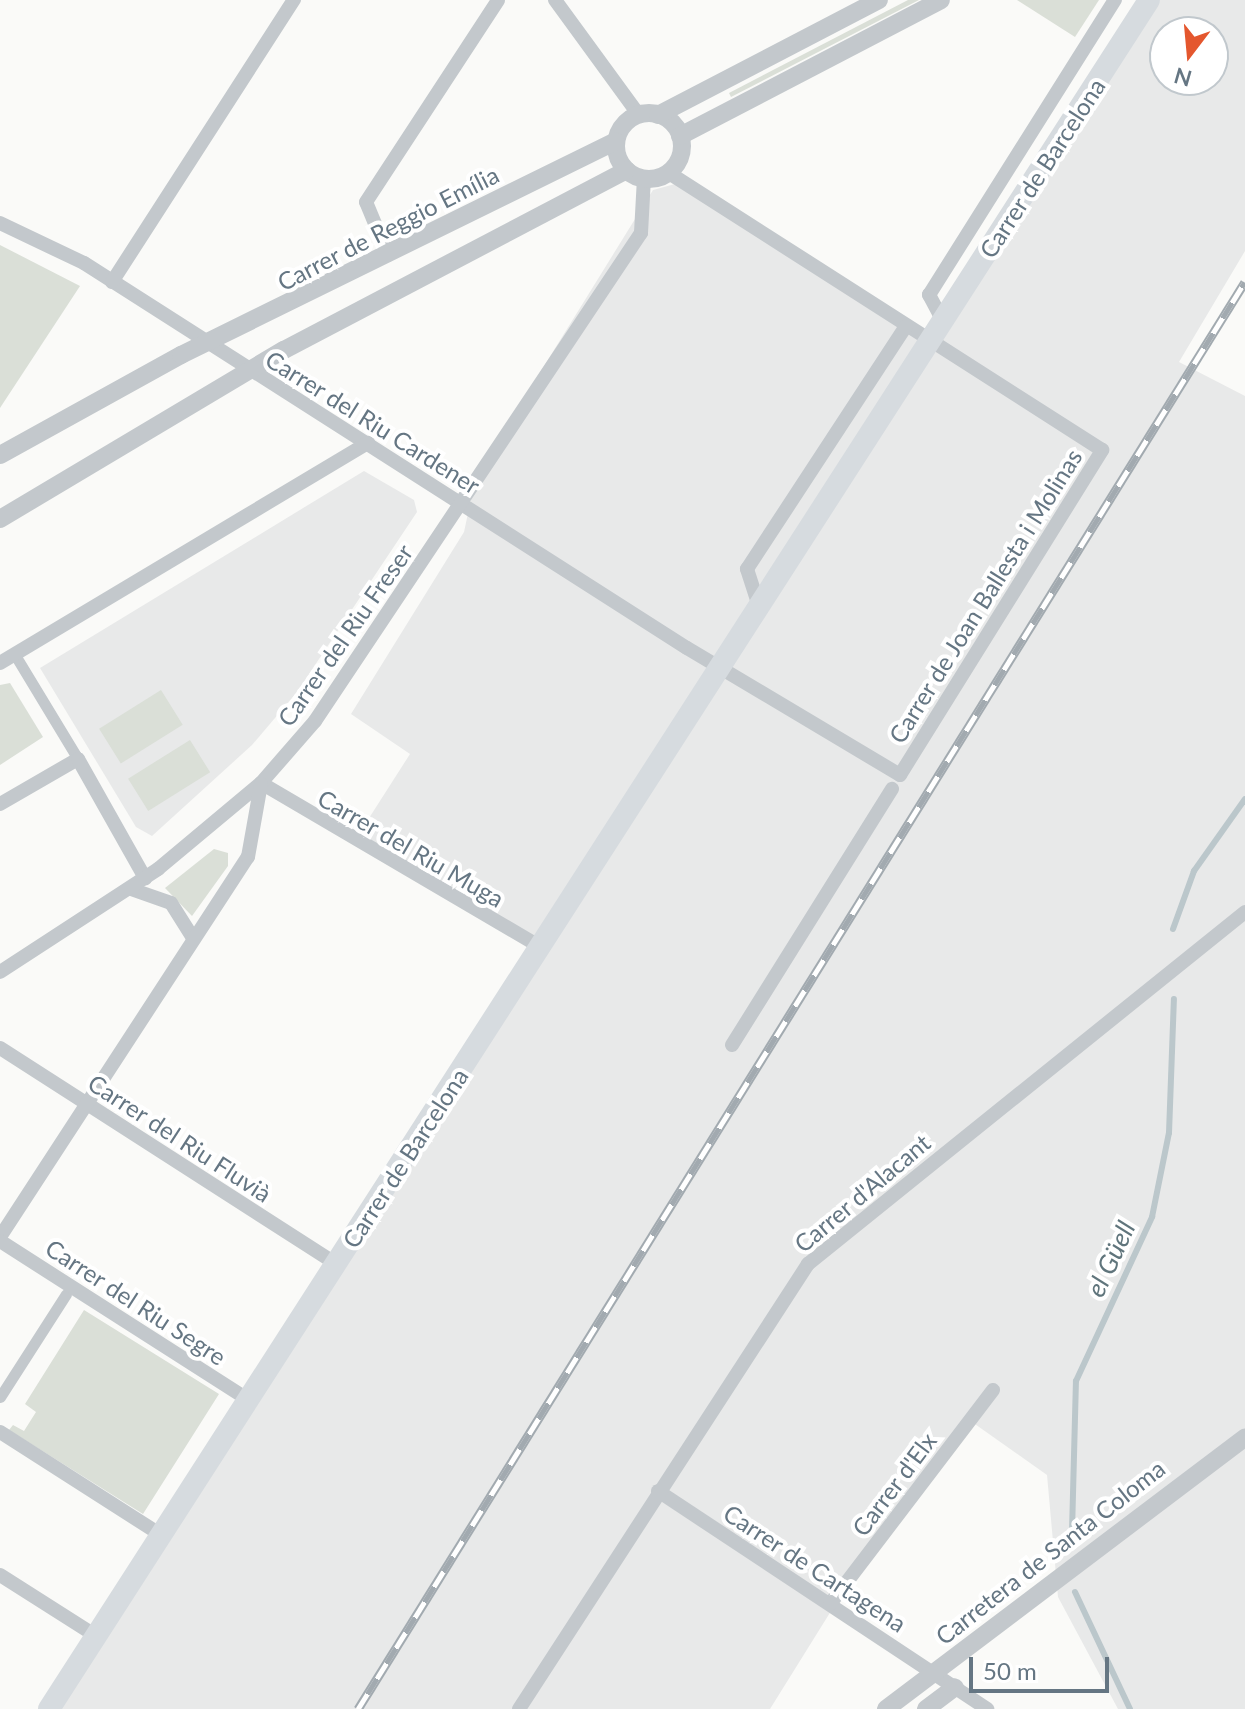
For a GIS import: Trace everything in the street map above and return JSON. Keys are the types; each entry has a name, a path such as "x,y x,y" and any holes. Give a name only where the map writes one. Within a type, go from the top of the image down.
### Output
{"main road":[{"name":"Carrer de Barcelona","path":"49,1709 718,668 1149,6"}],"street":[{"path":"112,282 294,0"},
{"path":"388,255 377,235 366,202 498,0"},
{"path":"555,0 639,115"},
{"path":"635,174 615,141 639,115 658,115 879,0"},
{"path":"680,136 941,0"},
{"name":"Carrer de Barcelona","path":"943,321 929,295 1101,28 1115,0"},
{"name":"Carrer de Barcelona","path":"1101,28 1149,6"},
{"path":"658,115 680,136 681,155 669,173"},
{"name":"Carrer de Reggio Emília","path":"0,455 181,355 615,141"},
{"path":"0,519 284,350 635,174 669,173 930,341"},
{"name":"Carrer del Riu Freser","path":"0,972 131,889 261,783 345,682 641,233 635,174"},
{"name":"Carrer del Riu Cardener","path":"0,223 112,282 718,668 900,775"},
{"path":"759,606 747,569 906,326"},
{"name":"Carrer de Joan Ballesta i Molinas","path":"900,775 1102,450 930,341"},
{"path":"0,663 368,443"},
{"path":"15,655 145,878"},
{"path":"0,804 78,759"},
{"path":"0,1239 248,857 261,783"},
{"name":"Carrer del Riu Muga","path":"261,783 541,947"},
{"path":"732,1045 892,789"},
{"path":"131,889 171,903 193,938"},
{"name":"Carrer d'Alacant","path":"519,1709 658,1491 820,1252 1245,912"},
{"name":"Carrer del Riu Fluvià","path":"0,1048 337,1264"},
{"name":"Carrer del Riu Segre","path":"0,1239 249,1400"},
{"path":"0,1397 66,1294"},
{"name":"Carrer d'Elx","path":"830,1604 993,1390"},
{"path":"0,1432 161,1535"},
{"name":"Carretera de Santa Coloma","path":"886,1709 1245,1437"},
{"name":"Carrer de Cartagena","path":"658,1491 987,1709"},
{"path":"0,1575 96,1636"},
{"path":"926,1709 955,1687"}],"shaded area":[{"path":"908,0 919,0 731,97 729,93"},
{"path":"1017,0 1099,0 1075,37"},
{"path":"1152,0 1245,0 1245,251 1179,362 1245,396 1245,1709 1118,1709 1058,1597 1047,1475 972,1422 841,1595 770,1709 50,1709 540,948 355,840 410,754 351,714 464,532 476,476 653,190 686,181 934,339"},
{"path":"0,245 80,286 0,408"},
{"path":"364,471 414,500 417,512 297,692 252,745 152,836 136,827 40,668"},
{"path":"10,683 43,737 0,765 0,685"},
{"path":"161,690 183,725 121,763 99,729"},
{"path":"190,740 210,772 148,811 128,779"},
{"path":"214,849 228,853 228,866 192,916 165,888"},
{"path":"84,1310 219,1394 143,1514 9,1430 13,1425 24,1431 36,1412 25,1404"}],"waterway":[{"name":"el Güell","path":"1173,929 1194,871 1245,799"},
{"name":"el Güell","path":"1072,1532 1076,1381 1152,1217 1169,1133 1174,999"},
{"name":"el Güell","path":"1075,1592 1130,1709"}],"railway":[{"path":"358,1709 1245,282"}]}
